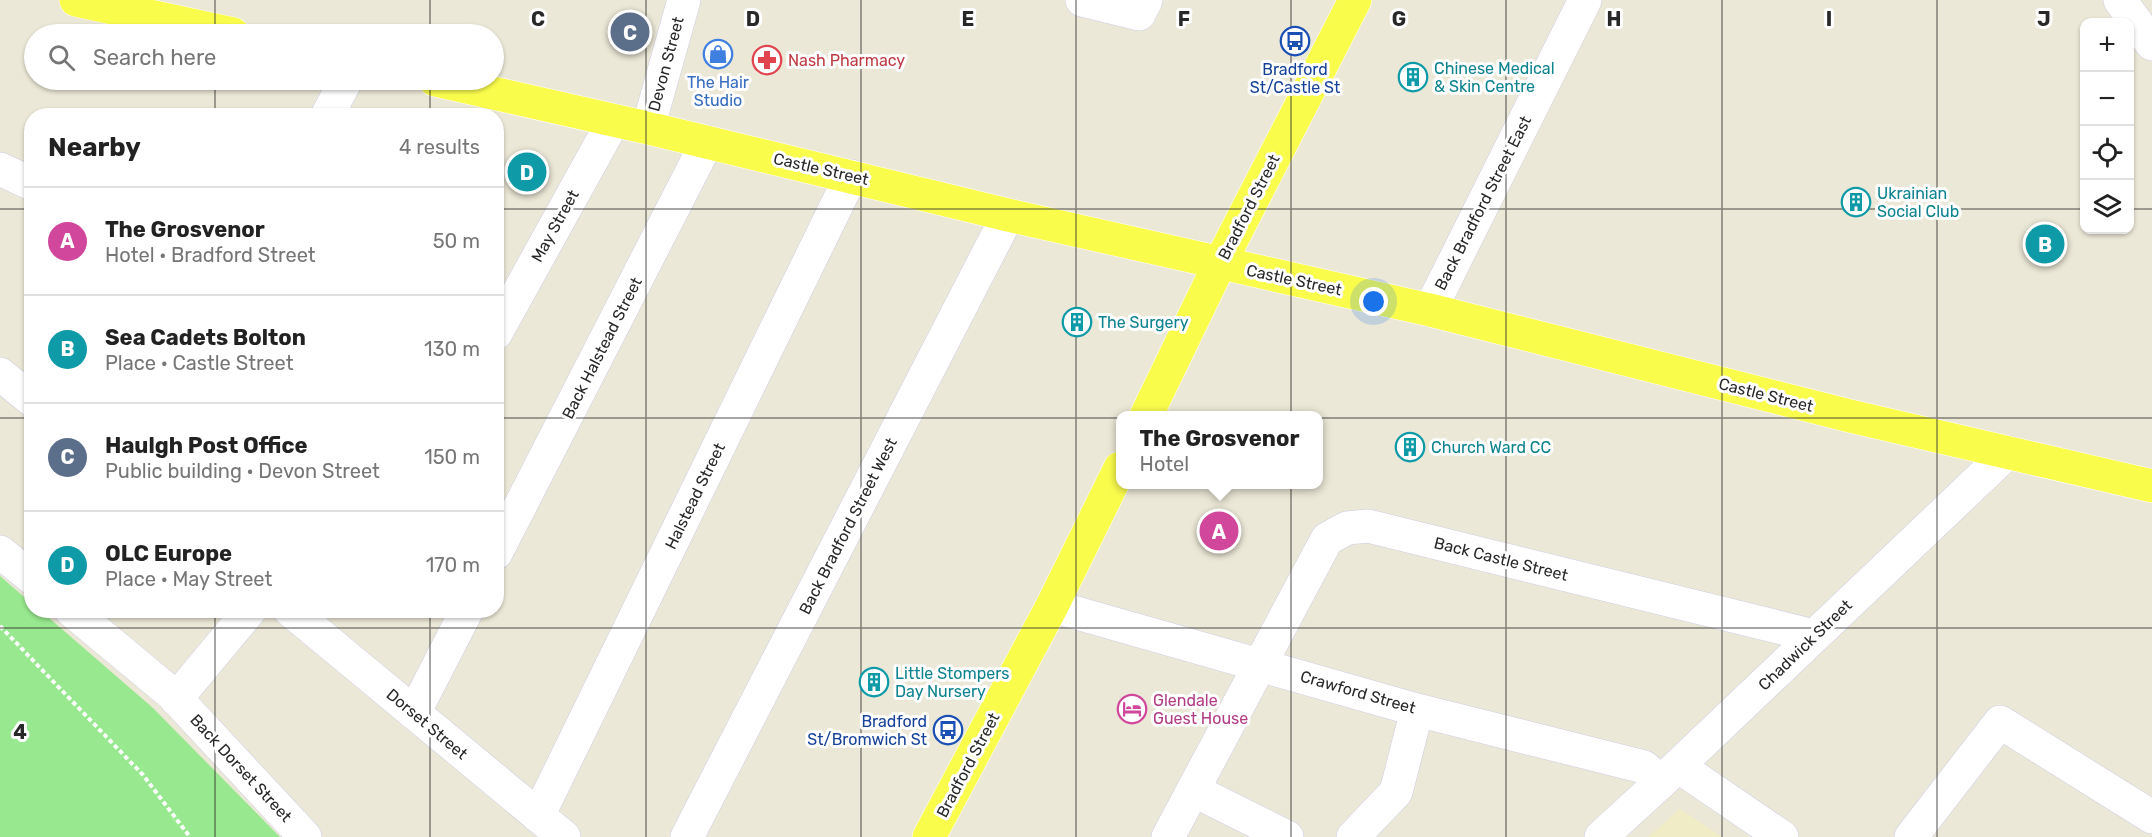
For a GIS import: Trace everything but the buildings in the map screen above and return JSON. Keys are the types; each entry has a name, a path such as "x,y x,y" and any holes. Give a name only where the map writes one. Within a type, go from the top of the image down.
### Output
{"main road":[{"path":"76,0 187,24"},
{"name":"Bradford Street","path":"1148,411 1355,0"},
{"name":"Castle Street","path":"480,90 1008,215 1430,310 1850,416 2152,486"},
{"name":"Bradford Street","path":"929,837 1052,606 1116,476"}],"street":[{"name":"Devon Street","path":"648,128 684,0"},
{"path":"1082,0 1142,7"},
{"name":"Back Bradford Street East","path":"1430,310 1585,0"},
{"path":"2120,0 2152,44"},
{"path":"331,108 341,90"},
{"name":"May Street","path":"504,319 614,120"},
{"name":"Back Halstead Street","path":"504,537 707,142"},
{"path":"0,169 24,180"},
{"name":"Halstead Street","path":"538,816 851,176"},
{"name":"Back Bradford Street West","path":"687,837 1008,215"},
{"path":"0,374 24,394"},
{"name":"Chadwick Street","path":"1601,837 2008,452"},
{"name":"Back Castle Street","path":"1168,837 1327,539 1347,528 1368,526 1814,636"},
{"path":"0,552 24,572"},
{"name":"Crawford Street","path":"1052,606 1417,710 1669,774 1782,837"},
{"name":"Back Dorset Street","path":"80,618 176,699 305,837"},
{"name":"Back Dorset Street","path":"176,699 243,618"},
{"name":"Dorset Street","path":"300,618 564,837"},
{"path":"414,713 463,618"},
{"path":"1353,837 1396,792 1417,710"},
{"path":"1911,837 2000,722 2152,817"},
{"path":"1193,790 1287,837"}],"path":[{"path":"0,626 143,775 190,837"}],"shaded area":[{"path":"1680,809 1722,837 1648,837"}],"green space":[{"path":"0,576 24,597 24,618 49,618 153,708 280,837 0,837"}],"place":[{"name":"Haulgh Post Office","path":"630,32"},
{"name":"Bradford St/Castle St","path":"1295,41"},
{"name":"The Hair Studio","path":"718,54"},
{"name":"Nash Pharmacy","path":"767,60"},
{"name":"Chinese Medical & Skin Centre","path":"1413,77"},
{"name":"OLC Europe","path":"527,172"},
{"name":"Ukrainian Social Club","path":"1856,202"},
{"name":"Sea Cadets Bolton","path":"2045,244"},
{"name":"The Surgery","path":"1077,322"},
{"name":"Church Ward CC","path":"1410,447"},
{"name":"The Grosvenor","path":"1219,531"},
{"name":"Little Stompers Day Nursery","path":"874,682"},
{"name":"Glendale Guest House","path":"1132,709"},
{"name":"Bradford St/Bromwich St","path":"948,730"}]}
